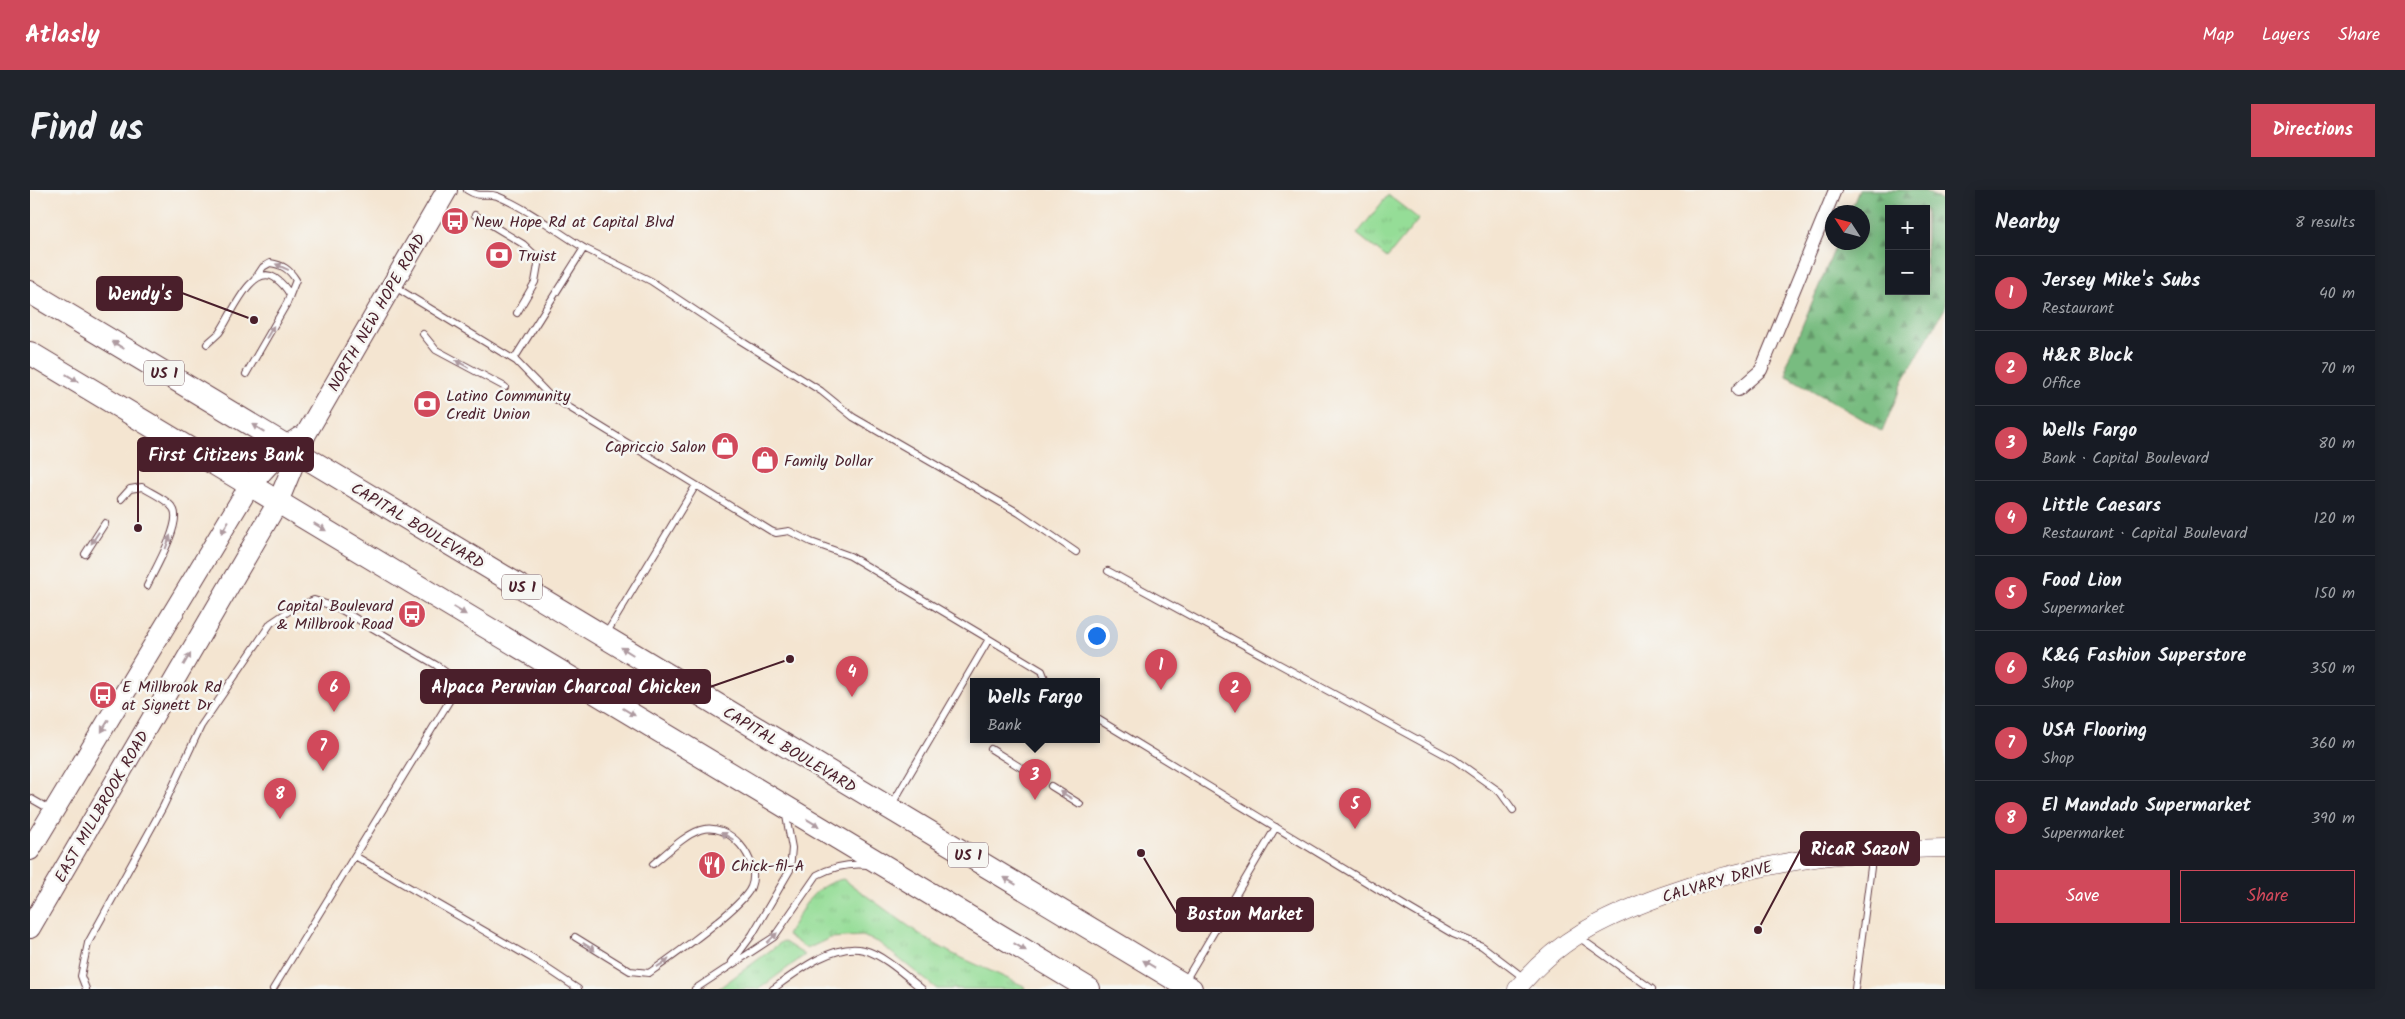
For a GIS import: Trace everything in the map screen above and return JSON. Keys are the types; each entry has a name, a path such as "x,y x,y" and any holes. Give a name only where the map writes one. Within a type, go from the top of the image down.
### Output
{"highway":[{"name":"CAPITAL BOULEVARD","path":"30,292 297,444 605,636 1187,987"},
{"path":"30,353 1089,989"}],"main road":[{"name":"NORTH NEW HOPE ROAD","path":"278,502 297,444 447,190"},
{"path":"30,850 250,485 297,444"},
{"name":"EAST MILLBROOK ROAD","path":"30,928 278,502"}],"street":[{"path":"1738,390 1761,370 1835,190"},
{"name":"CALVARY DRIVE","path":"1521,984 1548,956 1576,935 1614,914 1695,884 1790,860 1873,851 1945,848"}],"lane":[{"path":"468,190 477,196 495,195 584,248 651,281 821,391 854,417 1020,513 1076,552"},
{"path":"475,215 523,244 540,258 535,282 517,313"},
{"path":"514,359 584,248"},
{"path":"207,344 219,332 244,292 263,267 270,263 280,264 289,270 296,280 290,295 246,374"},
{"path":"255,280 266,275 272,276 286,286 290,295"},
{"path":"392,285 514,359 550,395 696,486 776,534 788,531 811,542 850,556 1042,671 1045,678"},
{"path":"423,334 436,350 505,387"},
{"path":"605,636 696,486"},
{"path":"121,499 130,490 142,488 167,503 175,511 175,520 166,548 147,586"},
{"path":"85,554 105,522"},
{"path":"1108,571 1456,760 1500,792 1513,810"},
{"path":"86,989 81,976 88,943 163,807 201,726 271,622 292,609 314,600 338,608 436,665 455,679 456,690 273,989"},
{"path":"889,808 989,639"},
{"path":"1100,720 1440,927 1482,946 1521,984"},
{"path":"991,749 1039,779"},
{"path":"1051,786 1080,804"},
{"path":"30,798 53,812"},
{"path":"731,964 752,935 790,870 792,848 788,819 775,800"},
{"path":"1187,987 1276,827"},
{"path":"575,937 630,971 649,973 738,904 751,889 755,876 752,862 744,848 732,838 713,828 699,830 653,864"},
{"path":"1855,989 1873,851"},
{"path":"355,856 533,960 578,989"},
{"path":"695,989 731,964 748,956 774,937 817,875 830,868 846,864 888,868"},
{"path":"1576,935 1652,989"},
{"path":"773,989 795,973 835,951 863,950 894,966 922,989"}],"green space":[{"path":"1859,190 1923,190 1945,202 1945,308 1904,379 1882,432 1787,376 1787,362 1834,250 1870,250 1870,205 1853,205"},
{"path":"1388,195 1419,219 1387,258 1357,234"},
{"path":"843,879 928,940 953,954 1024,986 1025,989 937,989 878,942 862,936 830,938 807,949 787,935 803,908 815,893 832,882"},
{"path":"783,941 805,955 759,989 718,989"}],"place":[{"name":"New Hope Rd at Capital Blvd","path":"455,221"},
{"name":"Truist","path":"499,255"},
{"name":"Wendy's","path":"254,320"},
{"name":"Latino Community Credit Union","path":"427,404"},
{"name":"Capriccio Salon","path":"725,446"},
{"name":"Family Dollar","path":"765,460"},
{"name":"First Citizens Bank","path":"138,528"},
{"name":"Capital Boulevard & Millbrook Road","path":"412,614"},
{"name":"Alpaca Peruvian Charcoal Chicken","path":"790,659"},
{"name":"Jersey Mike's Subs","path":"1161,690"},
{"name":"E Millbrook Rd at Signett Dr","path":"103,695"},
{"name":"Little Caesars","path":"852,697"},
{"name":"K&G Fashion Superstore","path":"334,712"},
{"name":"H&R Block","path":"1235,713"},
{"name":"USA Flooring","path":"323,771"},
{"name":"Wells Fargo","path":"1035,800"},
{"name":"El Mandado Supermarket","path":"280,819"},
{"name":"Food Lion","path":"1355,829"},
{"name":"Boston Market","path":"1141,853"},
{"name":"Chick-fil-A","path":"712,865"},
{"name":"RicaR SazoN","path":"1758,930"}]}
